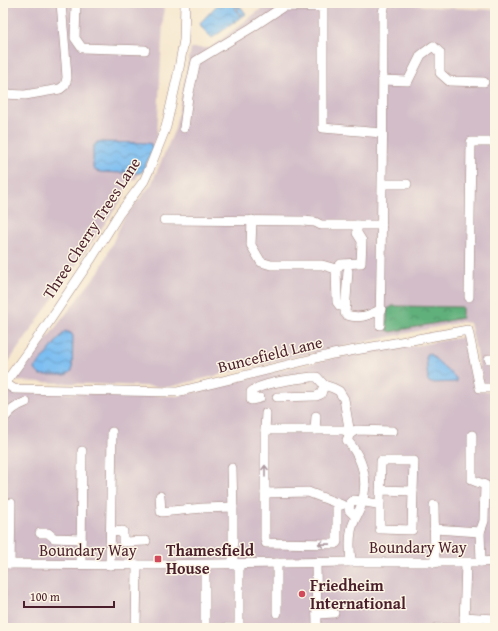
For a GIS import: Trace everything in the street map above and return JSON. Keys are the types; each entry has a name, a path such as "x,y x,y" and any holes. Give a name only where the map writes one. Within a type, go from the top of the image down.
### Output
{"street":[{"path":"3,94 25,95 60,89 65,85 67,78 61,3"},
{"path":"76,3 75,38 82,48 145,50"},
{"name":"Three Cherry Trees Lane","path":"4,383 42,332 119,214 144,181 166,127 184,40 185,3"},
{"path":"380,325 383,184 383,13 385,3"},
{"path":"184,128 188,97 196,61 284,6 323,7 323,128 382,133"},
{"path":"383,80 408,81 421,55 433,46 440,53 440,73 450,81 484,82"},
{"path":"469,297 471,142 495,142"},
{"path":"383,184 407,184"},
{"path":"164,220 302,221 316,222 321,225 382,226"},
{"path":"252,220 251,245 261,262 271,265 322,265 336,269"},
{"path":"346,305 340,306 337,302 336,269 341,264 361,263 362,241 357,233 357,226"},
{"path":"348,271 345,313 350,316 368,315 381,309"},
{"name":"Buncefield Lane","path":"4,383 14,389 177,392 333,354 468,330 480,388 495,388"},
{"path":"260,398 251,400 251,392 256,388 289,380 315,376 324,385 339,391 344,399 350,434"},
{"path":"277,397 316,396 321,394 324,385"},
{"path":"3,420 17,405 26,402"},
{"path":"266,413 264,430 266,543 335,544 337,542 337,503"},
{"path":"315,430 316,416"},
{"path":"264,430 344,430 350,434"},
{"path":"351,562 350,532 362,501 366,482 364,471 352,445 347,440 350,434 356,430 393,431"},
{"path":"110,565 112,432"},
{"path":"472,435 472,480 484,485 484,521 480,532 481,562"},
{"path":"81,564 82,451"},
{"path":"381,461 414,461 412,530 380,529 380,490 381,461"},
{"path":"226,628 239,628 232,468"},
{"path":"380,490 413,491"},
{"path":"265,493 308,492 349,507"},
{"path":"160,496 161,512 233,507"},
{"path":"356,518 349,510 350,503 354,500 377,504 380,502"},
{"path":"7,564 11,502"},
{"path":"434,505 435,563"},
{"path":"434,529 480,532"},
{"path":"111,532 123,532 123,542 146,541"},
{"path":"40,533 48,533 54,538 81,539"},
{"name":"Boundary Way","path":"7,564 205,565 351,562 466,563 495,561"},
{"path":"277,563 277,613"},
{"path":"316,563 317,628"},
{"path":"436,628 465,628 466,563"},
{"path":"136,628 137,565"},
{"path":"205,565 205,628"},
{"path":"317,614 334,613"},
{"path":"464,618 495,619"}],"shaded area":[{"path":"3,3 164,3 157,136 136,179 126,182 124,196 3,370"},
{"path":"269,3 407,3 431,7 495,10 495,384 483,384 470,323 461,322 307,354 169,387 14,381 100,270 124,218 151,185 175,129 191,48 210,48"},
{"path":"463,337 476,391 495,392 495,628 3,628 3,390 178,396 289,368 376,349 414,346"}],"green space":[{"path":"392,306 462,307 462,318 391,332 387,330 387,309"}],"water":[{"path":"219,3 237,3 239,6 235,8 240,16 241,15 237,9 240,6 246,14 212,38 202,28 200,23"},
{"path":"97,142 148,143 151,144 153,149 143,171 140,173 125,173 124,169 123,173 100,172 94,170 93,168 93,147"},
{"path":"65,331 71,333 73,336 72,371 66,375 40,375 35,368"},
{"path":"429,353 456,378 457,382 430,383 428,381 426,354"}],"place":[{"name":"Thamesfield House","path":"158,559"},
{"name":"Friedheim International","path":"302,594"}]}
